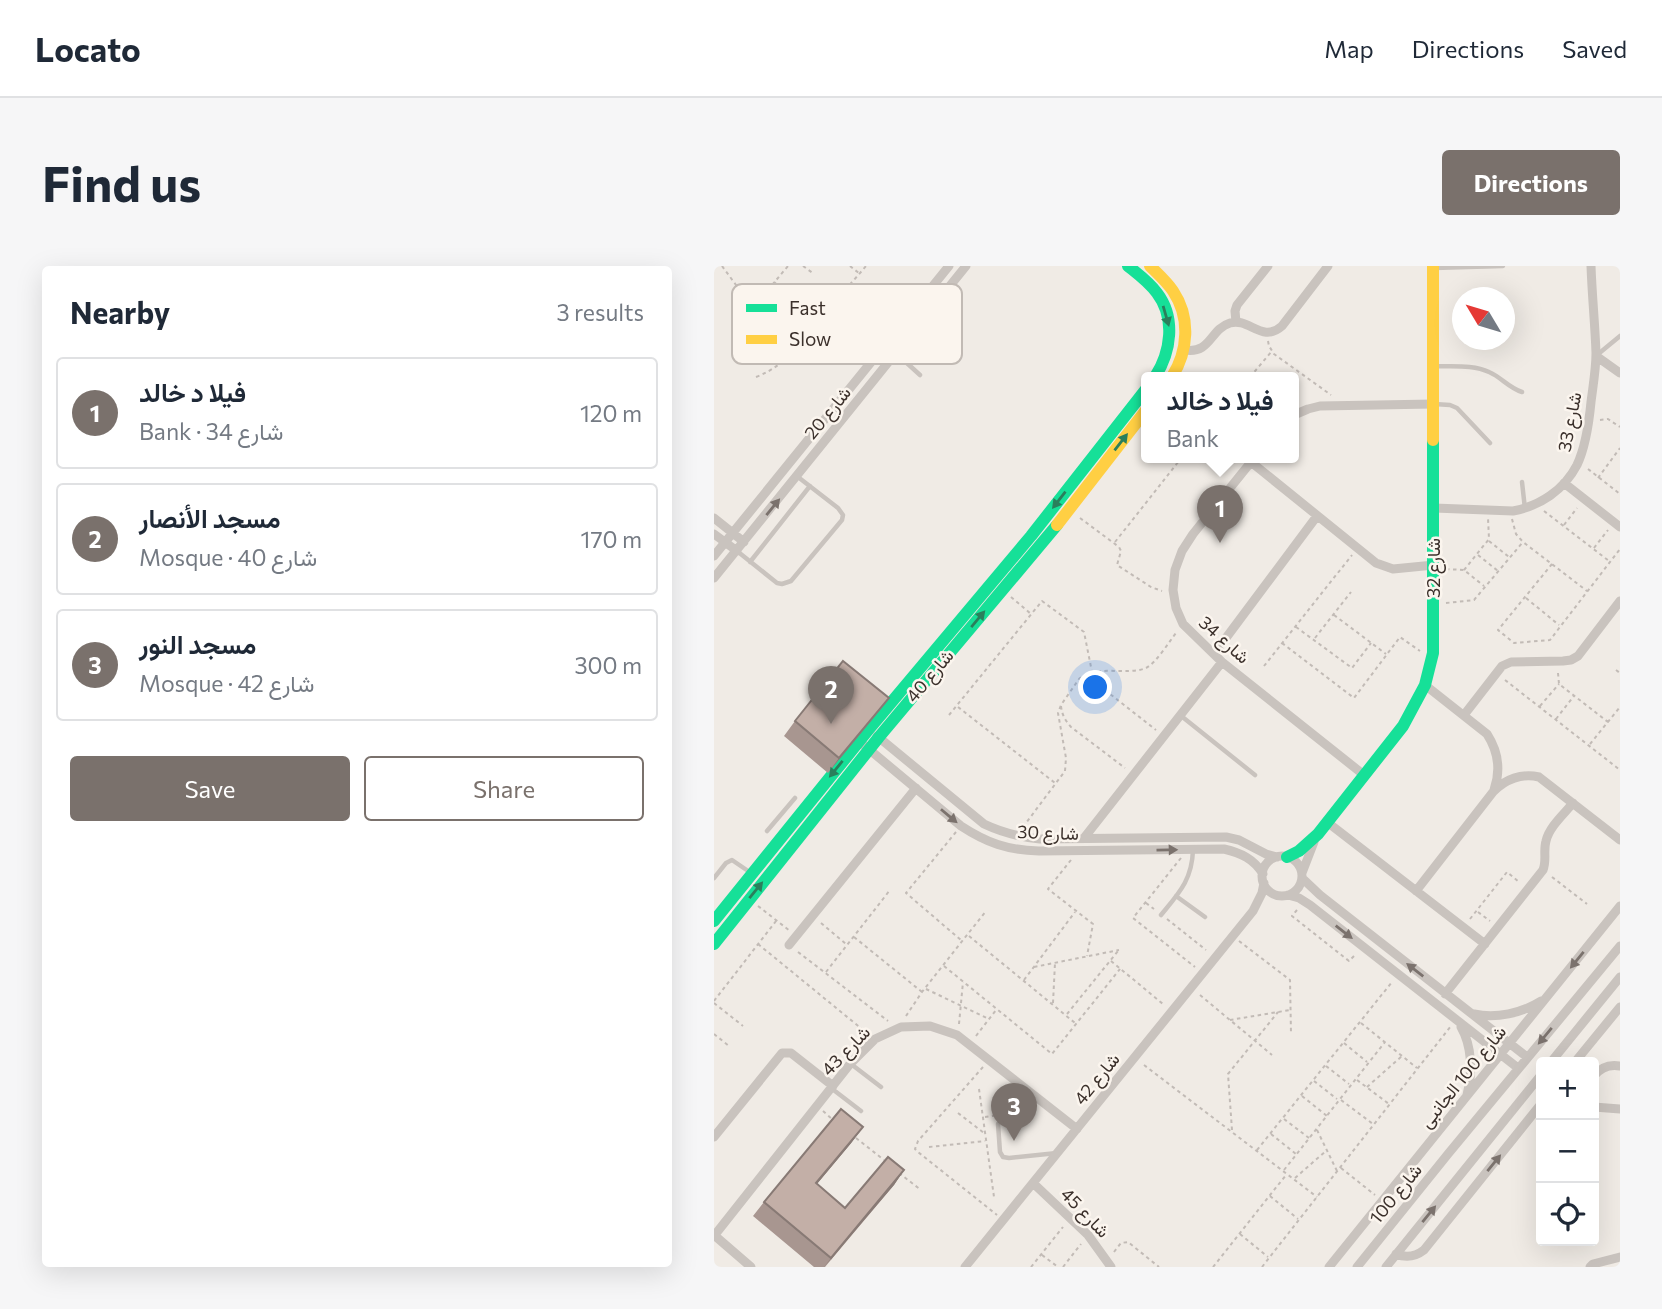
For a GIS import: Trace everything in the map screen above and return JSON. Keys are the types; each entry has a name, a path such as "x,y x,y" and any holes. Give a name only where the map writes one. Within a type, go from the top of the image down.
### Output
{"street":[{"name":"شارع 20","path":"934,284 949,266"},
{"name":"شارع 20","path":"952,284 966,266"},
{"path":"1128,266 1158,294 1169,319 1170,345 1159,372"},
{"path":"1150,266 1176,294 1183,312 1185,349 1176,372"},
{"path":"1236,322 1237,305 1268,266"},
{"path":"1185,349 1191,351 1204,346 1227,323 1236,322 1269,333 1276,331 1328,266"},
{"name":"شارع 33","path":"1434,508 1513,512 1530,508 1549,497 1577,465 1589,422 1596,356 1591,266"},
{"name":"شارع 32","path":"1302,876 1308,854 1318,834 1403,726 1415,706 1425,685 1433,653 1433,267"},
{"path":"1596,356 1620,373"},
{"name":"شارع 20","path":"714,556 870,364"},
{"name":"شارع 20","path":"714,578 887,364"},
{"name":"شارع 40","path":"714,921 793,822 874,733 1141,394"},
{"path":"1299,412 1320,406 1433,404"},
{"name":"شارع 40","path":"874,733 1002,590 1069,510 1141,416"},
{"name":"شارع 34","path":"1251,463 1182,551 1175,570 1173,590 1176,608 1183,624 1222,662 1364,775"},
{"path":"1256,463 1376,563 1394,569 1434,566"},
{"path":"1564,483 1617,525"},
{"path":"1214,654 1317,516"},
{"path":"714,518 744,542"},
{"path":"714,534 737,551"},
{"path":"1464,715 1502,666 1511,662 1571,660 1578,656 1620,601"},
{"path":"1084,838 1222,662"},
{"path":"1425,685 1487,734 1493,743 1498,768 1493,792"},
{"name":"شارع 30","path":"874,733 984,824 999,832 1040,839 1226,837 1239,840 1266,854 1282,857"},
{"name":"شارع 40","path":"714,944 864,745"},
{"name":"شارع 30","path":"864,745 961,826 998,845 1018,850 1224,849 1253,862 1263,879"},
{"path":"890,766 891,758 899,755"},
{"path":"1416,891 1493,792 1506,780 1532,775 1545,781 1620,840"},
{"path":"789,945 916,789"},
{"path":"1446,994 1543,870 1548,834 1573,803"},
{"path":"1327,822 1485,944"},
{"name":"شارع 32","path":"1282,857 1299,851 1318,834"},
{"path":"1518,1068 1304,901 1270,891 1263,879 1267,863 1282,857 1298,864 1302,876 1320,895 1527,1058"},
{"path":"1283,895 1298,888 1302,876"},
{"name":"شارع 42","path":"1253,911 1262,893 1263,879"},
{"name":"شارع 42","path":"965,1267 1253,911 1261,904 1283,895"},
{"name":"شارع 100 الجانبى","path":"1329,1267 1620,906"},
{"name":"شارع 100","path":"1357,1267 1620,946"},
{"path":"1555,1057 1620,977"},
{"path":"1468,1011 1485,1016 1516,1012 1548,996"},
{"path":"1579,1057 1620,1007"},
{"path":"1456,1020 1467,1037 1469,1047 1471,1076 1466,1097"},
{"name":"شارع 43","path":"714,1235 850,1064 875,1039 901,1027 930,1026 957,1035 1077,1129"},
{"path":"714,1137 782,1054 791,1053 832,1087"},
{"path":"1599,1070 1606,1066 1620,1066"},
{"path":"1386,1267 1536,1080"},
{"path":"1599,1107 1620,1109"},
{"path":"1396,1255 1408,1257 1424,1250 1536,1110"},
{"path":"1530,1118 1536,1116"},
{"name":"شارع 45","path":"1033,1183 1088,1235 1109,1264"},
{"path":"714,1235 751,1267"},
{"path":"1590,1267 1620,1257"}],"lane":[{"path":"1433,267 1503,266"},
{"path":"1596,356 1620,336"},
{"path":"908,364 920,375"},
{"path":"1433,366 1487,370 1511,388 1522,392"},
{"path":"1433,404 1457,408 1490,443"},
{"path":"737,551 777,583 787,584 842,520 841,511 797,476"},
{"path":"1522,482 1530,508"},
{"path":"750,562 810,486"},
{"path":"1180,715 1255,775"},
{"path":"767,831 794,799"},
{"path":"782,814 793,822"},
{"path":"1161,915 1189,877 1193,849"},
{"path":"714,878 726,863 732,860 752,874"},
{"path":"1176,896 1205,918"},
{"path":"850,1064 881,1087"},
{"path":"832,1087 861,1111"},
{"path":"998,1124 1000,1152 1003,1157 1057,1153"}],"path":[{"path":"722,266 735,284"},
{"path":"774,282 788,266"},
{"path":"803,266 814,274"},
{"path":"850,266 860,274"},
{"path":"850,284 866,266"},
{"path":"1269,333 1272,351 1346,406"},
{"path":"1254,372 1272,351"},
{"path":"756,377 781,364"},
{"path":"1589,422 1608,419 1620,428"},
{"path":"1598,478 1620,448"},
{"path":"1114,543 1177,463"},
{"path":"1577,465 1586,468 1620,495"},
{"path":"1564,526 1583,498"},
{"path":"1530,508 1550,515 1610,562"},
{"path":"1069,510 1114,543 1121,551 1117,562 1119,566 1151,587 1173,590"},
{"path":"1464,570 1489,539 1487,510"},
{"path":"1513,512 1512,523 1523,542 1587,591"},
{"path":"1593,548 1617,525"},
{"path":"1488,541 1510,558"},
{"path":"1434,605 1474,600 1523,542"},
{"path":"1264,666 1357,548"},
{"path":"1552,564 1498,630 1514,643 1550,640 1620,549"},
{"path":"1477,554 1498,572"},
{"path":"1434,566 1464,570 1485,587"},
{"path":"1002,590 1031,614"},
{"path":"1314,640 1352,592"},
{"path":"1525,597 1561,626"},
{"path":"949,715 1042,601 1084,632 1092,672"},
{"path":"1334,615 1386,654"},
{"path":"1015,836 1062,776 1067,765 1058,713 1079,679 1092,672 1144,668 1183,624"},
{"path":"1296,626 1352,668 1371,643"},
{"path":"1282,643 1354,698 1400,636 1420,651 1433,653"},
{"path":"1540,707 1559,684 1558,661"},
{"path":"1616,670 1620,673"},
{"path":"1496,673 1620,770"},
{"path":"1079,679 1096,683 1164,736"},
{"path":"1559,684 1608,722"},
{"path":"1555,720 1574,696"},
{"path":"1061,705 1065,721 1071,727 1133,775"},
{"path":"957,706 1056,784"},
{"path":"1588,745 1620,706"},
{"path":"961,826 906,893 962,941"},
{"path":"1078,850 1048,889 1093,924 1087,956"},
{"path":"1543,870 1587,904"},
{"path":"1464,928 1507,872 1528,889"},
{"path":"825,973 890,890"},
{"path":"749,899 796,936"},
{"path":"1304,901 1292,916 1349,961 1362,946"},
{"path":"1146,903 1215,958"},
{"path":"789,945 879,1016 901,1027 908,1011 986,911"},
{"path":"1023,980 1076,911"},
{"path":"1477,911 1498,927"},
{"path":"812,916 846,945"},
{"path":"743,1026 714,1002 776,921"},
{"path":"967,935 1076,1024"},
{"path":"1233,936 1290,980 1291,1034"},
{"path":"853,937 922,992"},
{"path":"758,944 875,1039"},
{"path":"1034,967 1119,950 1066,1015"},
{"path":"1110,961 1172,1011"},
{"path":"1053,1005 1056,962"},
{"path":"943,965 1052,1054 1121,969"},
{"path":"1257,1151 1398,974"},
{"path":"957,1035 963,982"},
{"path":"1191,988 1272,1055"},
{"path":"925,989 989,1019"},
{"path":"969,1044 997,1009"},
{"path":"1230,1020 1291,1010"},
{"path":"1232,1132 1228,1074 1278,1012"},
{"path":"1262,1267 1456,1020"},
{"path":"1360,1022 1418,1068"},
{"path":"714,1034 729,1046"},
{"path":"1283,1171 1385,1042"},
{"path":"1343,1043 1369,1063"},
{"path":"1367,1087 1402,1056"},
{"path":"1134,1058 1317,1197"},
{"path":"989,1060 918,1141 915,1149 1003,1220"},
{"path":"1325,1065 1351,1086"},
{"path":"1356,1079 1389,1105"},
{"path":"1313,1080 1374,1125"},
{"path":"979,1089 994,1197"},
{"path":"1301,1096 1326,1116"},
{"path":"817,1106 838,1123"},
{"path":"983,1118 1049,1107"},
{"path":"958,1113 985,1133"},
{"path":"1283,1118 1309,1138"},
{"path":"1317,1129 1337,1171"},
{"path":"848,1131 890,1165"},
{"path":"1270,1134 1296,1154"},
{"path":"929,1147 986,1140"},
{"path":"1294,1179 1327,1150"},
{"path":"1340,1167 1382,1201"},
{"path":"900,1174 921,1190"},
{"path":"1213,1267 1287,1174"},
{"path":"1269,1196 1299,1219"},
{"path":"1031,1267 1070,1218"},
{"path":"1239,1234 1269,1258"},
{"path":"1065,1266 1088,1235"},
{"path":"1109,1264 1121,1243 1126,1242 1159,1267"},
{"path":"1041,1254 1058,1267"}],"building":[{"path":"843,661 889,698 839,758 795,721"},
{"path":"841,1109 863,1127 816,1183 845,1208 888,1157 904,1170 831,1258 764,1202"}],"traffic: fast":[{"path":"1128,266 1154,289 1167,313 1168,346 1158,372"},
{"path":"714,921 869,729 1031,536 1141,396"},
{"path":"1287,857 1299,851 1318,834 1403,726 1425,685 1433,653 1433,440"},
{"path":"714,944 879,737 1057,525"}],"traffic: slow":[{"path":"1150,266 1173,291 1183,312 1184,345 1174,372"},
{"path":"1433,266 1433,440"},
{"path":"1057,525 1141,417"}],"place":[{"name":"فيلا د خالد","path":"1220,543"},
{"name":"مسجد الأنصار","path":"831,724"},
{"name":"مسجد النور","path":"1014,1141"}]}
